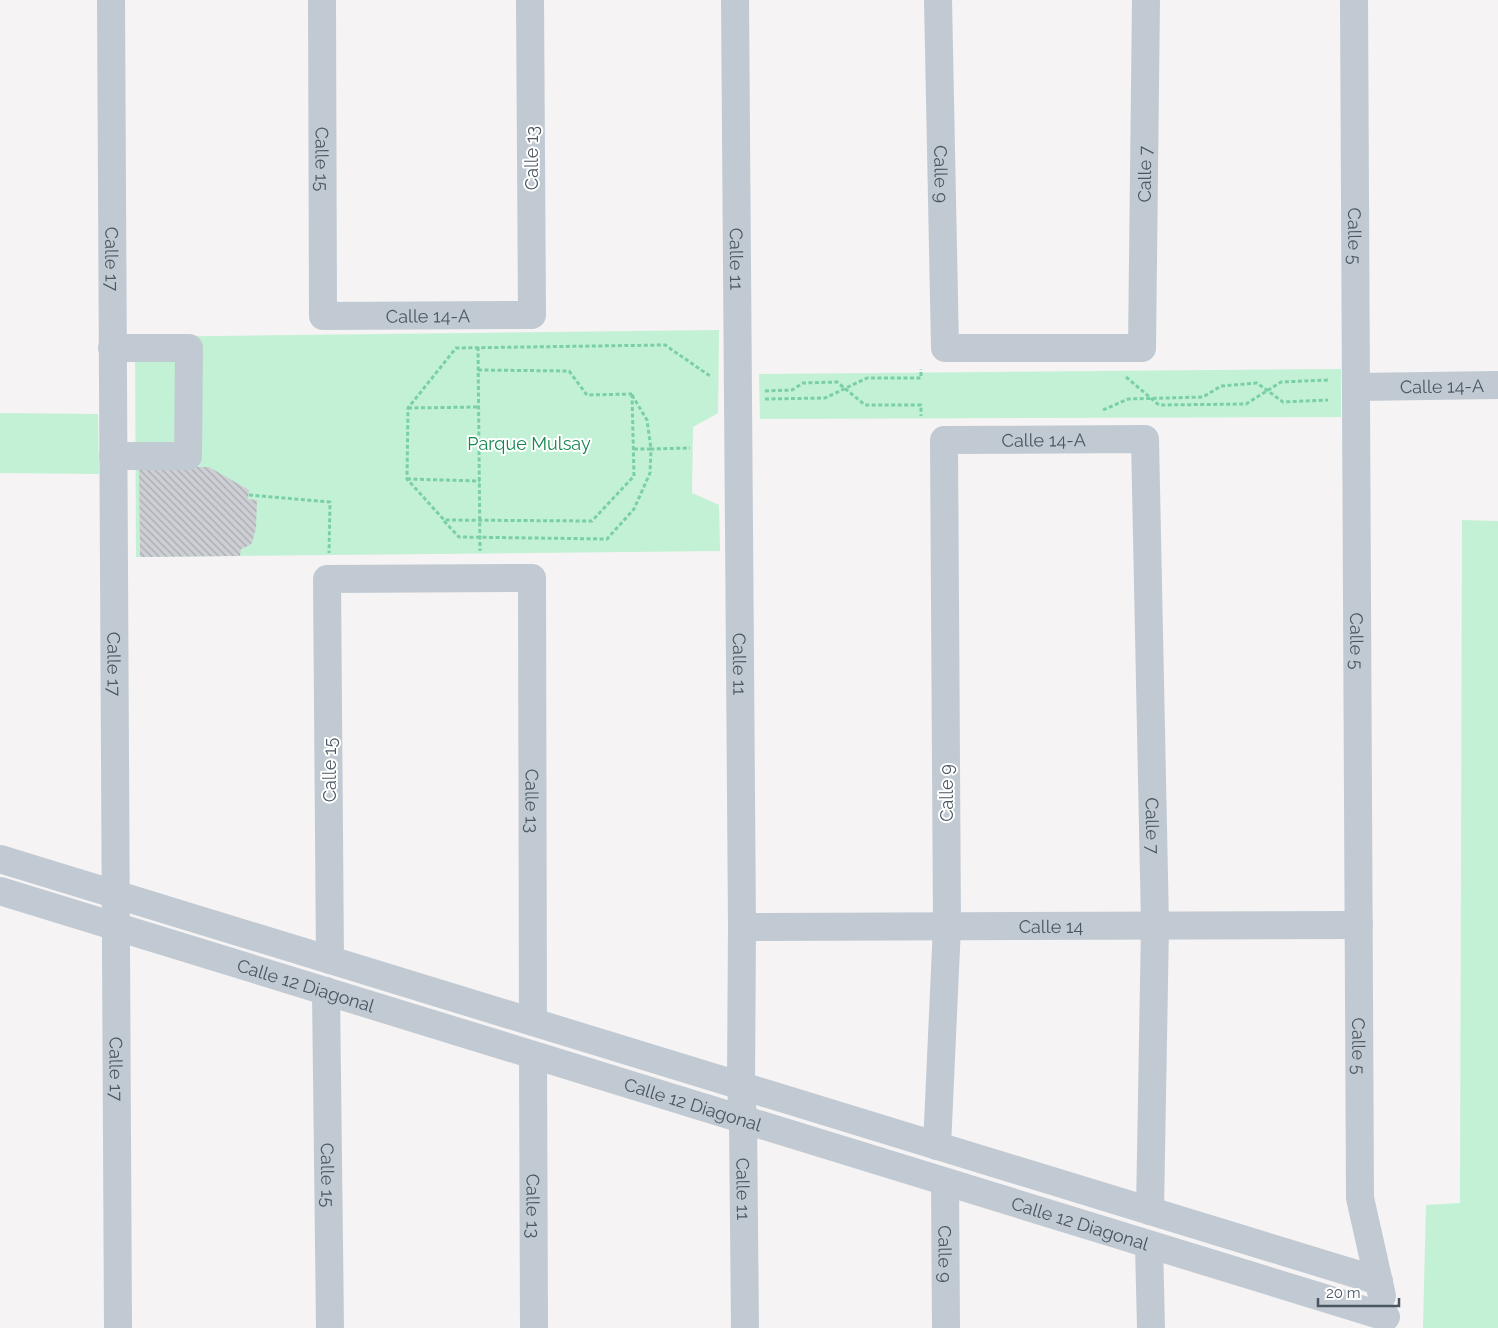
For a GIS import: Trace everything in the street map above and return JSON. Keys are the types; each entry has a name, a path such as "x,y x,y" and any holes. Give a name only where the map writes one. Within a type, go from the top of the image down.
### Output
{"street":[{"name":"Calle 17","path":"111,0 118,1328"},
{"name":"Calle 15","path":"322,0 323,316"},
{"name":"Calle 13","path":"530,0 532,315"},
{"name":"Calle 11","path":"735,0 742,927 741,1086 746,1328"},
{"name":"Calle 9","path":"938,0 945,348 1142,348"},
{"name":"Calle 7","path":"1142,348 1146,0"},
{"name":"Calle 5","path":"1354,0 1341,389 1359,925 1360,1198 1387,1323"},
{"name":"Calle 14-A","path":"323,316 532,315"},
{"path":"112,348 189,348 188,456 113,456"},
{"name":"Calle 14-A","path":"1341,389 1498,385"},
{"name":"Calle 14-A","path":"944,440 1145,439"},
{"name":"Calle 7","path":"1145,439 1156,925 1150,1211"},
{"name":"Calle 9","path":"937,1146 947,926 944,440"},
{"name":"Calle 15","path":"328,568 330,960"},
{"name":"Calle 13","path":"328,568 532,578 533,1022"},
{"name":"Calle 12 Diagonal","path":"0,859 1378,1281"},
{"name":"Calle 12 Diagonal","path":"0,891 1149,1245 1387,1323"},
{"name":"Calle 14","path":"742,927 1359,925"},
{"name":"Calle 15","path":"326,991 330,1328"},
{"name":"Calle 13","path":"533,1055 534,1328"},
{"name":"Calle 9","path":"945,1182 946,1328"},
{"path":"1149,1245 1151,1328"}],"path":[{"path":"478,338 480,556"},
{"path":"632,394 647,420 651,449 650,473 634,509 607,538 459,537 407,479 408,408 456,348 665,345 714,379"},
{"path":"761,399 825,398 867,378 921,378 921,369"},
{"path":"478,370 569,371 587,395 632,394"},
{"name":"Calle 14-A","path":"1123,374 1158,405 1246,404 1281,382 1341,389"},
{"path":"762,391 792,390 803,383 837,382 865,405 921,405 921,416"},
{"name":"Calle 14-A","path":"1097,412 1128,399 1203,397 1221,386 1256,383 1283,402 1341,389"},
{"path":"444,520 592,521 634,476 632,394"},
{"path":"408,408 479,407"},
{"path":"633,449 690,448"},
{"path":"407,479 480,481"},
{"path":"249,495 330,502 328,568"}],"green space":[{"name":"Parque Mulsay","path":"719,330 718,413 693,427 692,493 719,505 720,551 136,557 135,337"},
{"path":"1341,369 1341,417 760,419 759,374"},
{"path":"0,413 98,414 99,474 0,473"},
{"path":"1462,520 1498,521 1498,1328 1423,1328 1426,1205 1460,1203"}],"building":[{"path":"139,467 209,467 249,490 248,499 257,500 256,528 252,543 241,549 240,556 140,557"}]}
